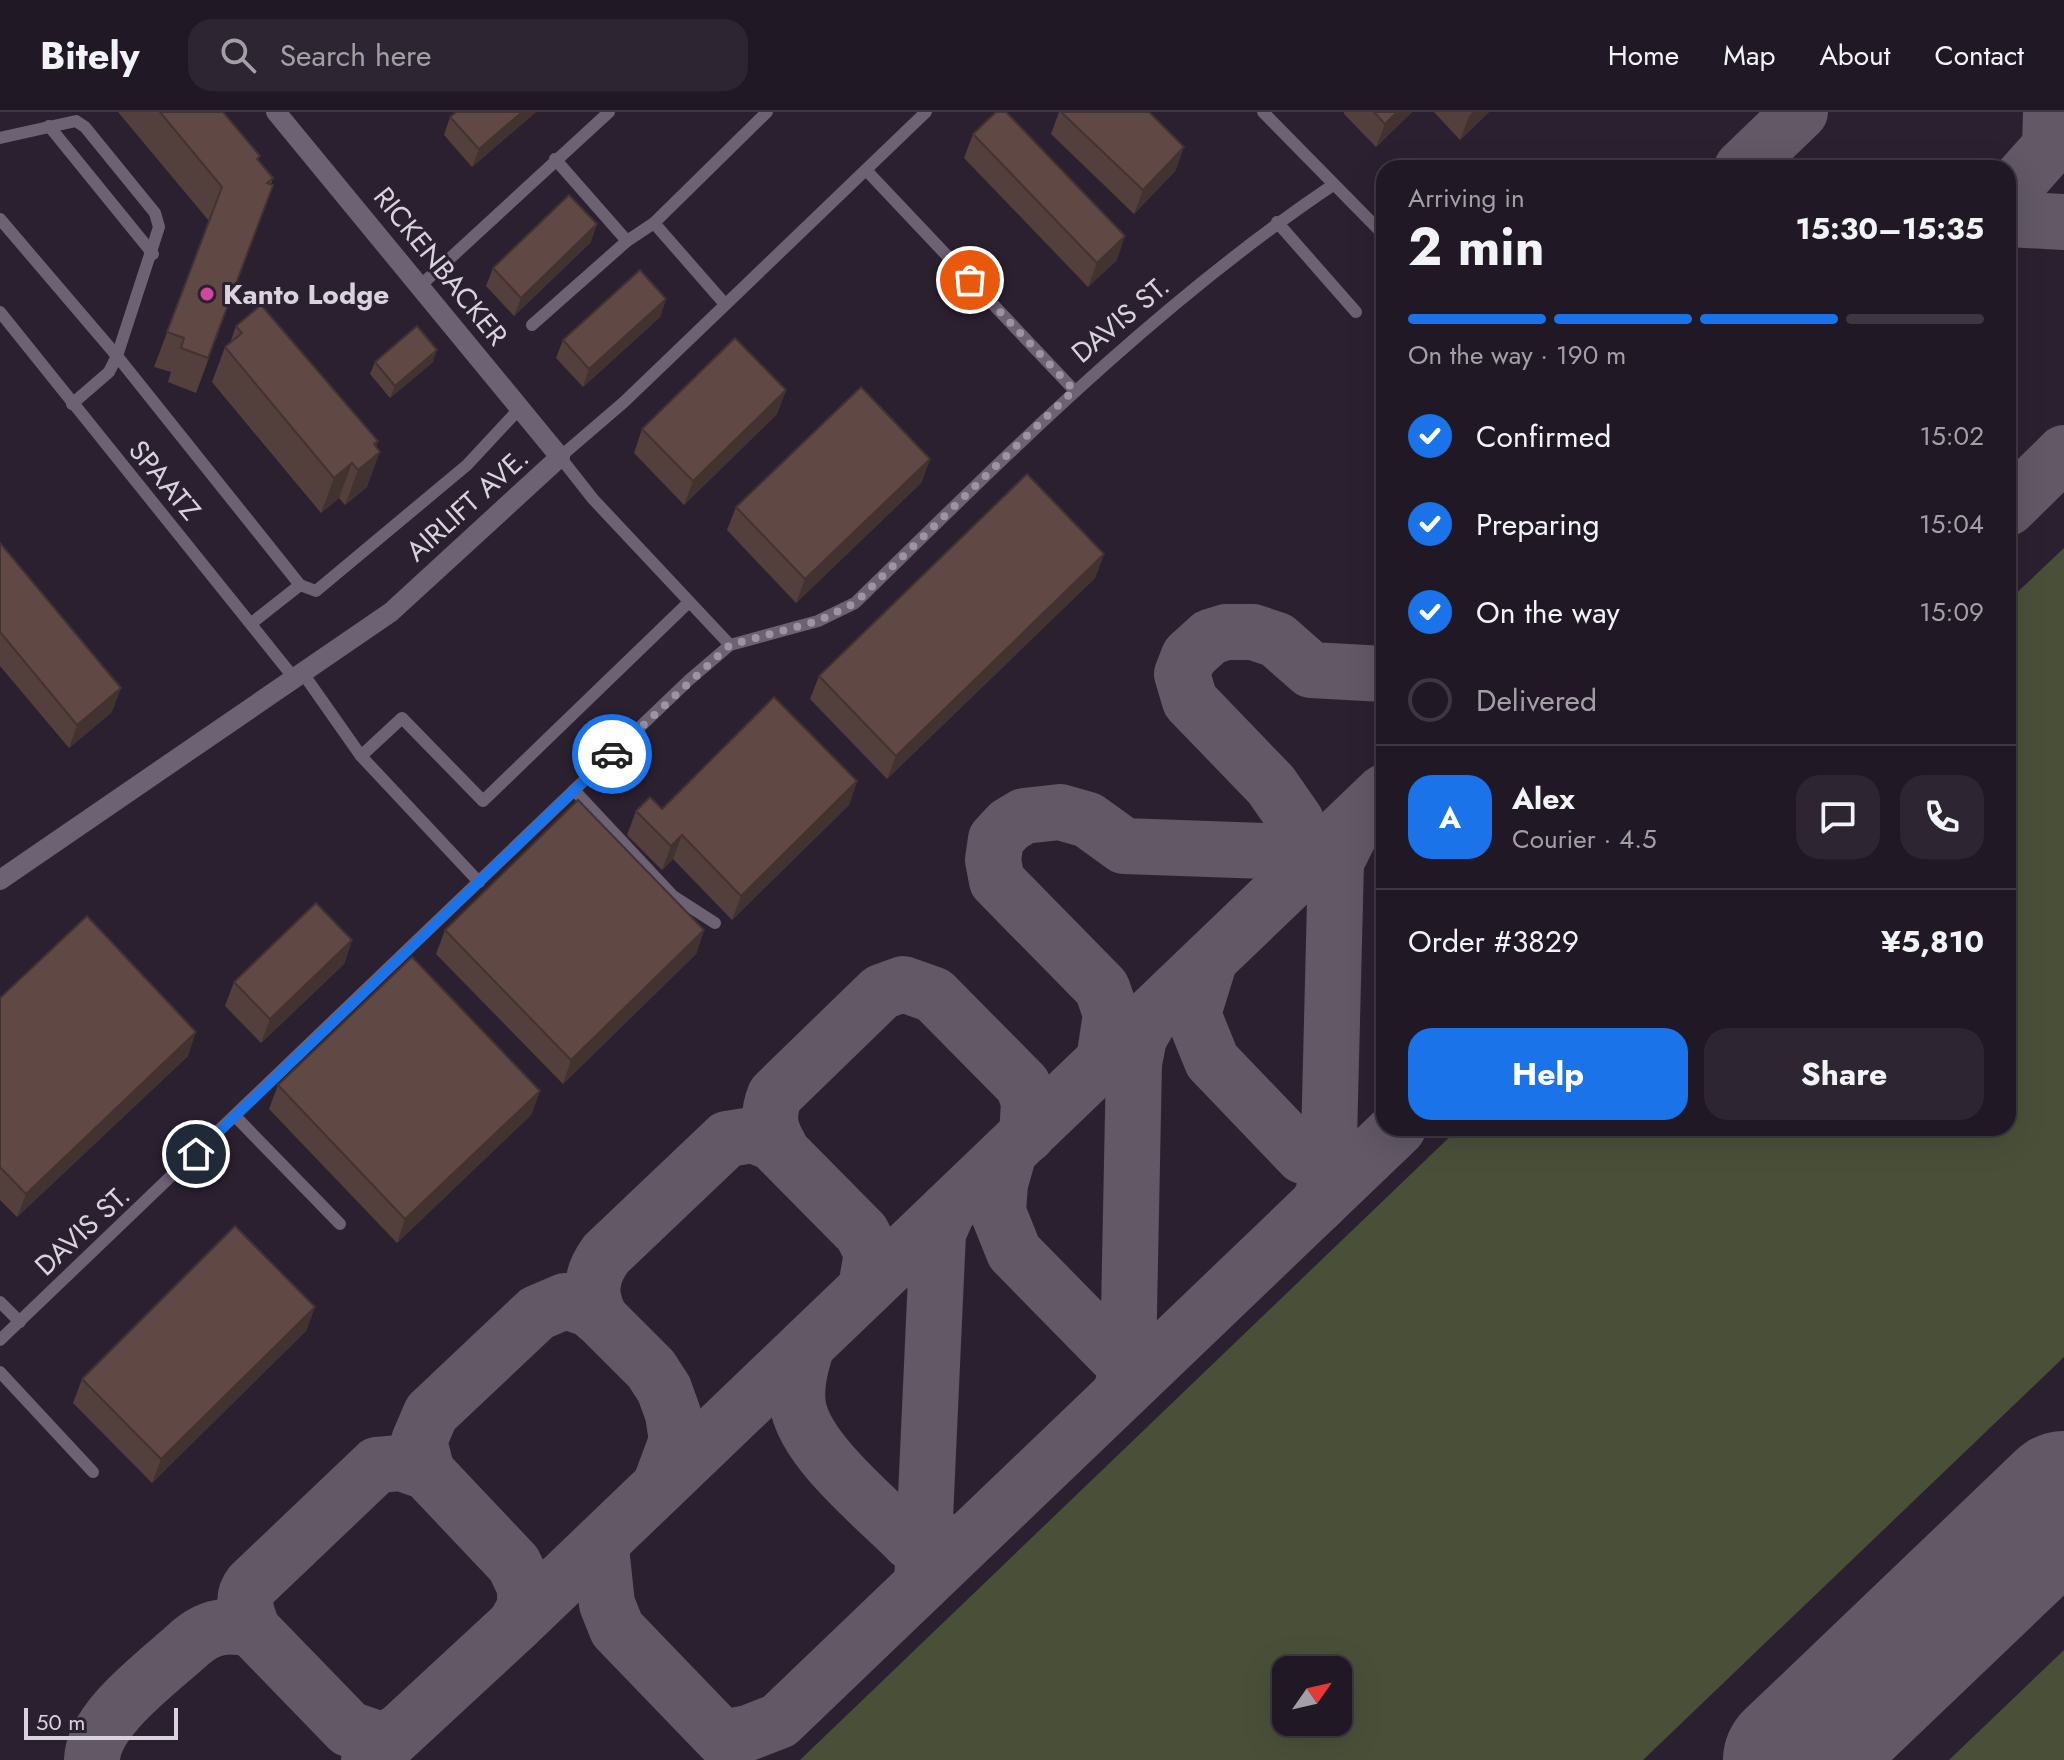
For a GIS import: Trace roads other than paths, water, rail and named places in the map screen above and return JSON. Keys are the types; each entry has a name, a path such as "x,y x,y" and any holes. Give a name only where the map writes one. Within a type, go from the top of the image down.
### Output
{"street":[{"name":"RICKENBACKER","path":"276,112 560,457"},
{"name":"AIRLIFT AVE.","path":"0,880 391,612 560,457"}],"lane":[{"path":"421,285 609,112"},
{"path":"532,325 627,241 654,223 767,112"},
{"name":"AIRLIFT AVE.","path":"560,457 624,402 926,112"},
{"path":"1263,112 1376,227"},
{"path":"0,138 76,121 85,127 155,213 159,227 153,254 117,356 109,372 72,404"},
{"path":"49,126 153,254"},
{"path":"555,159 627,241"},
{"path":"866,170 1074,390"},
{"name":"DAVIS ST.","path":"0,1340 574,790 730,645 818,621 855,603 1074,390 1158,317 1277,222 1333,185"},
{"path":"0,219 117,356 300,585 316,591 467,465 520,408"},
{"path":"1277,222 1356,312"},
{"path":"654,223 724,303"},
{"name":"SPAATZ","path":"0,312 361,756 479,882"},
{"path":"560,457 688,603 730,645"},
{"path":"253,622 300,585"},
{"path":"361,756 402,718 483,801 688,603"},
{"path":"574,790 673,896 715,923"},
{"path":"235,1116 340,1224"},
{"path":"0,1302 20,1322"},
{"path":"0,1372 93,1472"}],"place":[{"name":"Kanto Lodge","path":"207,294"}]}
